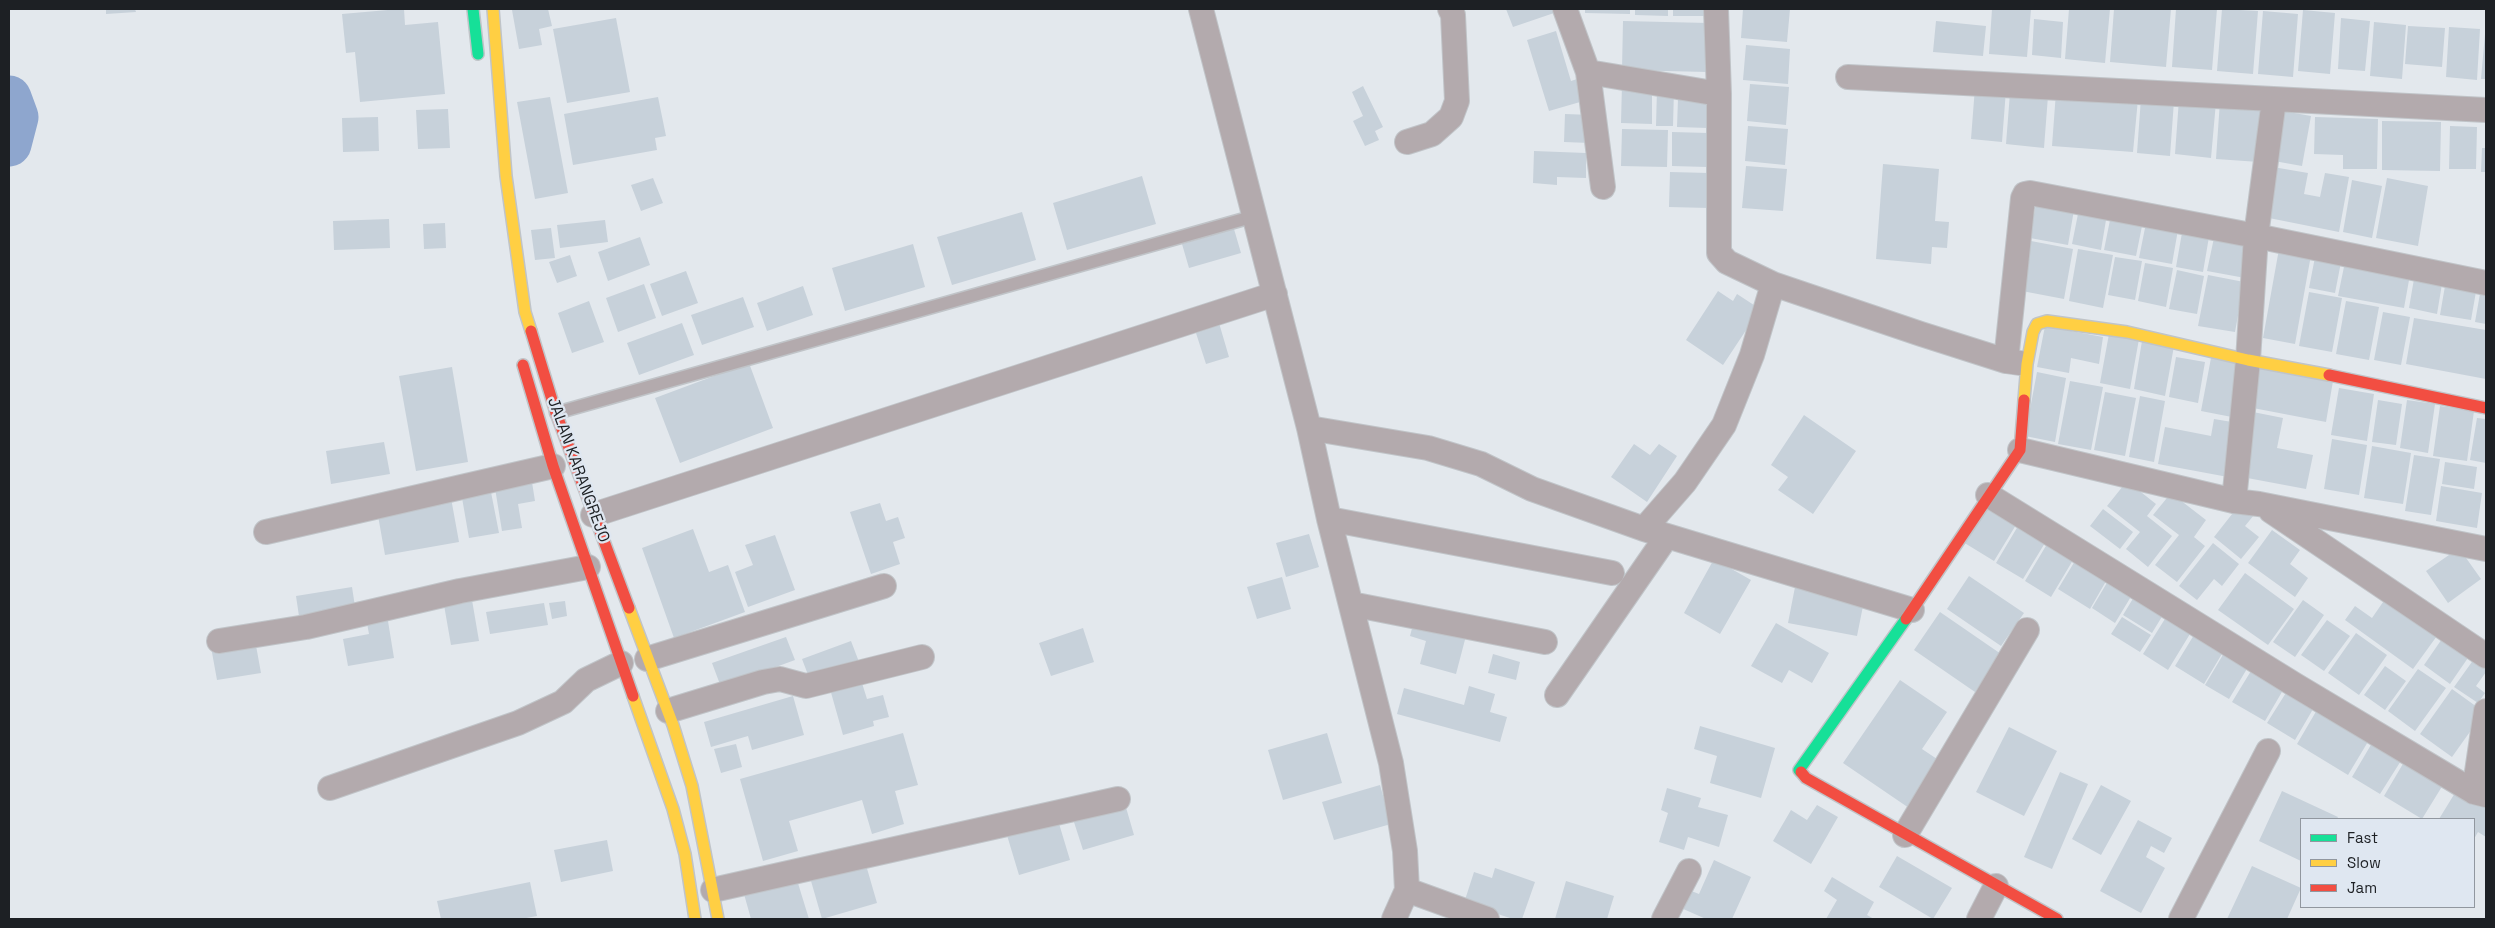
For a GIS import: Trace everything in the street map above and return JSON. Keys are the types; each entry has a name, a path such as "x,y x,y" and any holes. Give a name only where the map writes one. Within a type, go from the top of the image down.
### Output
{"main road":[{"path":"473,9 478,61"},
{"name":"JALAN KARANGREJO","path":"493,9 506,176 519,286 525,312 556,413 668,711 692,786 718,919"},
{"path":"2057,919 1806,778 1799,770 1912,610 2020,450 2016,363 2037,324 2047,321 2127,332 2248,360 2343,377 2486,408"},
{"name":"JALAN KARANGREJO","path":"519,351 553,466 673,809 685,854 695,919"}],"street":[{"path":"1201,9 1309,428 1329,519 1391,763 1405,851 1407,890 1394,919"},
{"path":"1407,142 1432,134 1451,117 1456,101 1453,15 1450,9"},
{"path":"1565,9 1588,72 1603,188"},
{"path":"1716,9 1719,94 1718,253 1726,262 1774,284 2016,363 2025,194 2039,193 2486,283"},
{"path":"1588,72 1719,94"},
{"path":"1848,77 2486,110"},
{"path":"2234,501 2248,360 2256,236 2274,100"},
{"path":"1644,529 1685,482 1724,425 1752,355 1774,284"},
{"path":"593,515 1275,294"},
{"path":"1309,428 1428,448 1481,464 1532,489 1644,529 1912,610"},
{"path":"2020,450 2234,501 2259,504 2486,549"},
{"path":"266,532 553,466"},
{"path":"1988,495 2295,685 2480,794 2486,711"},
{"path":"2259,504 2486,656"},
{"path":"1329,519 1612,573"},
{"path":"1557,695 1667,536"},
{"path":"219,641 306,627 460,591 588,566"},
{"path":"647,659 884,586"},
{"path":"1350,604 1545,642"},
{"path":"1906,835 2027,630"},
{"path":"668,711 763,682 780,679 806,686 922,657"},
{"path":"330,788 518,723 563,702 586,680 621,663"},
{"path":"2180,919 2268,751"},
{"path":"713,890 1118,799"},
{"path":"1664,919 1689,872"},
{"path":"1979,919 1996,886"},
{"path":"1407,890 1487,919"}],"lane":[{"path":"556,413 1255,216"}],"building":[{"path":"106,9 135,9 136,12 106,14"},
{"path":"404,9 405,25 438,22 445,94 360,102 355,52 346,53 342,14"},
{"path":"548,9 552,26 539,29 542,45 519,49 512,10"},
{"path":"1506,9 1552,9 1554,13 1513,27"},
{"path":"1585,9 1630,9 1630,14 1585,13"},
{"path":"1635,9 1668,9 1668,16 1635,15"},
{"path":"1673,9 1711,9 1711,16 1673,16"},
{"path":"1743,9 1790,9 1787,42 1741,38"},
{"path":"1992,9 2031,9 2027,57 1989,54"},
{"path":"2069,9 2110,9 2105,63 2065,59"},
{"path":"2114,9 2171,9 2166,67 2110,62"},
{"path":"2176,9 2217,9 2212,70 2172,67"},
{"path":"2222,9 2258,11 2253,74 2217,71"},
{"path":"2303,10 2335,13 2330,74 2298,71"},
{"path":"2263,11 2298,14 2293,77 2258,74"},
{"path":"616,18 630,92 567,103 553,29"},
{"path":"2341,18 2370,21 2365,71 2338,69"},
{"path":"2034,19 2063,22 2061,58 2032,55"},
{"path":"1623,21 1708,23 1708,72 1622,70"},
{"path":"1936,21 1986,26 1983,56 1933,52"},
{"path":"2374,22 2406,25 2402,79 2370,76"},
{"path":"2408,26 2445,28 2442,67 2405,64"},
{"path":"2449,27 2480,29 2477,80 2446,77"},
{"path":"1556,31 1571,81 1580,78 1587,100 1549,111 1527,40"},
{"path":"2485,34 2486,79 2481,79"},
{"path":"1746,45 1790,49 1788,84 1743,80"},
{"path":"1622,84 1652,85 1652,124 1621,123"},
{"path":"1750,84 1789,87 1786,125 1747,121"},
{"path":"1363,86 1383,127 1375,131 1379,140 1365,146 1353,121 1363,116 1352,92"},
{"path":"1975,87 2006,90 2002,142 1971,139"},
{"path":"1657,89 1674,89 1673,126 1656,126"},
{"path":"2056,92 2138,99 2133,152 2052,146"},
{"path":"2010,93 2048,96 2044,148 2006,144"},
{"path":"550,97 568,193 535,199 517,102"},
{"path":"658,97 666,136 655,138 657,150 573,165 564,114"},
{"path":"2141,98 2174,101 2170,156 2137,153"},
{"path":"1678,99 1709,99 1708,128 1677,127"},
{"path":"2179,99 2216,102 2211,158 2175,154"},
{"path":"2220,101 2263,105 2259,162 2216,159"},
{"path":"448,109 450,148 418,149 416,110"},
{"path":"2283,111 2311,116 2302,166 2274,161"},
{"path":"1565,114 1592,115 1590,143 1564,142"},
{"path":"378,117 379,151 343,152 342,118"},
{"path":"2315,117 2378,119 2377,169 2343,169 2343,155 2314,154"},
{"path":"2382,121 2441,122 2440,171 2382,170"},
{"path":"1748,126 1788,129 1785,165 1745,161"},
{"path":"2450,126 2477,127 2476,169 2449,169"},
{"path":"1622,129 1668,130 1667,167 1621,166"},
{"path":"1672,132 1708,133 1707,167 1672,166"},
{"path":"2482,148 2486,148 2486,172 2481,172"},
{"path":"1534,151 1586,153 1586,178 1557,177 1557,185 1533,183"},
{"path":"1883,164 1939,169 1935,221 1949,222 1947,248 1932,247 1931,264 1876,259"},
{"path":"1746,166 1787,169 1783,211 1742,208"},
{"path":"2273,167 2308,173 2304,194 2320,197 2325,173 2349,177 2339,232 2264,217"},
{"path":"1670,172 1709,173 1709,208 1669,207"},
{"path":"1142,176 1156,224 1067,250 1053,203"},
{"path":"653,178 663,203 641,211 631,185"},
{"path":"2387,178 2428,186 2418,246 2376,238"},
{"path":"2352,180 2382,186 2372,238 2343,232"},
{"path":"2037,197 2075,204 2068,245 2030,238"},
{"path":"2080,204 2108,208 2101,250 2072,244"},
{"path":"2112,210 2144,216 2136,256 2104,250"},
{"path":"1022,212 1036,260 952,285 937,237"},
{"path":"2147,218 2179,224 2172,264 2139,258"},
{"path":"389,219 390,248 334,250 333,221"},
{"path":"605,220 608,242 560,248 557,225"},
{"path":"445,223 446,248 424,249 423,224"},
{"path":"2183,227 2210,231 2203,272 2176,267"},
{"path":"551,228 555,258 535,260 531,230"},
{"path":"1234,229 1241,253 1189,268 1182,244"},
{"path":"2215,233 2252,240 2245,278 2207,271"},
{"path":"640,237 650,265 608,281 598,252"},
{"path":"2031,241 2073,249 2064,299 2022,291"},
{"path":"913,244 925,287 845,311 832,268"},
{"path":"2078,249 2113,255 2103,308 2069,301"},
{"path":"2279,249 2311,255 2295,344 2263,338"},
{"path":"2316,252 2342,257 2335,293 2309,288"},
{"path":"570,255 577,276 557,283 549,262"},
{"path":"2115,257 2142,261 2135,300 2108,295"},
{"path":"2346,257 2411,269 2404,308 2338,296"},
{"path":"2145,263 2173,268 2166,307 2138,301"},
{"path":"2177,270 2204,276 2197,314 2169,309"},
{"path":"686,271 698,303 662,316 650,284"},
{"path":"2415,273 2443,278 2437,314 2409,308"},
{"path":"2208,275 2244,282 2235,332 2198,326"},
{"path":"2446,280 2477,286 2471,320 2440,315"},
{"path":"644,284 656,318 618,332 606,298"},
{"path":"803,286 813,315 767,331 757,303"},
{"path":"2481,288 2486,289 2486,324 2475,322"},
{"path":"1718,291 1733,301 1737,294 1760,309 1723,365 1686,340"},
{"path":"2309,292 2342,298 2332,352 2299,346"},
{"path":"743,297 754,327 702,345 691,315"},
{"path":"589,301 604,342 572,353 558,313"},
{"path":"2346,301 2379,307 2369,360 2336,354"},
{"path":"2383,312 2410,317 2401,365 2374,360"},
{"path":"2414,318 2486,330 2486,379 2406,364"},
{"path":"682,323 694,355 639,375 627,343"},
{"path":"1219,323 1229,357 1206,364 1195,330"},
{"path":"2045,326 2103,337 2099,364 2071,358 2069,373 2037,367"},
{"path":"2109,334 2139,339 2130,389 2100,383"},
{"path":"2142,341 2174,346 2165,396 2134,389"},
{"path":"2176,357 2205,362 2198,403 2169,397"},
{"path":"2211,358 2246,365 2237,418 2201,411"},
{"path":"749,363 773,428 680,463 655,398"},
{"path":"452,367 468,462 416,471 399,376"},
{"path":"2260,367 2333,381 2326,422 2253,408"},
{"path":"2037,372 2066,378 2055,442 2025,436"},
{"path":"2070,381 2103,387 2091,450 2058,444"},
{"path":"2339,388 2374,394 2367,441 2331,435"},
{"path":"2105,392 2136,398 2125,456 2094,450"},
{"path":"2140,396 2165,401 2154,462 2129,457"},
{"path":"2378,400 2402,404 2396,445 2372,442"},
{"path":"2407,400 2435,404 2428,453 2400,448"},
{"path":"2440,406 2474,411 2467,461 2433,456"},
{"path":"2253,412 2283,418 2277,448 2313,455 2306,489 2242,477"},
{"path":"1804,415 1856,451 1813,514 1778,490 1788,477 1771,465"},
{"path":"2477,418 2486,419 2486,463 2470,460"},
{"path":"2214,419 2238,423 2228,477 2158,464 2165,427 2211,436"},
{"path":"2332,439 2367,445 2359,495 2324,489"},
{"path":"384,442 390,474 331,484 326,451"},
{"path":"1634,444 1650,455 1659,444 1677,456 1647,502 1611,477"},
{"path":"2372,446 2411,453 2403,504 2364,498"},
{"path":"2414,455 2440,459 2431,515 2405,511"},
{"path":"2445,462 2477,467 2474,489 2442,484"},
{"path":"531,476 535,501 518,504 522,528 502,531 494,482"},
{"path":"2127,481 2156,504 2147,516 2172,536 2148,567 2126,549 2140,532 2107,506"},
{"path":"2441,486 2482,493 2477,528 2436,521"},
{"path":"490,487 499,533 469,538 461,492"},
{"path":"2171,493 2206,520 2194,537 2205,546 2177,582 2155,565 2179,535 2153,515"},
{"path":"451,498 459,542 385,555 377,510"},
{"path":"1988,501 2019,520 1994,561 1963,542"},
{"path":"880,503 886,521 898,517 905,538 893,542 900,564 871,574 850,512"},
{"path":"2240,504 2254,515 2245,526 2259,537 2241,559 2214,537"},
{"path":"2103,509 2133,532 2120,549 2090,526"},
{"path":"2021,521 2048,538 2023,579 1996,563"},
{"path":"693,529 709,572 728,565 745,612 674,638 642,548"},
{"path":"2272,530 2300,550 2290,564 2308,578 2295,597 2248,563"},
{"path":"1309,534 1319,567 1286,577 1276,543"},
{"path":"775,535 795,590 748,607 735,572 753,565 745,545"},
{"path":"2050,539 2076,555 2051,597 2025,581"},
{"path":"2213,543 2239,564 2222,586 2214,579 2197,600 2179,586"},
{"path":"2459,548 2481,579 2448,603 2426,571"},
{"path":"2078,556 2109,576 2090,609 2058,589"},
{"path":"1714,559 1751,580 1720,634 1684,613"},
{"path":"2245,573 2294,609 2268,645 2218,610"},
{"path":"1969,576 2024,613 2001,646 1947,609"},
{"path":"2111,576 2135,590 2115,623 2092,608"},
{"path":"1282,577 1291,609 1257,619 1247,587"},
{"path":"352,587 356,613 300,623 296,596"},
{"path":"1795,587 1864,601 1857,636 1788,623"},
{"path":"2137,592 2166,610 2152,633 2123,615"},
{"path":"2390,592 2442,629 2413,669 2345,620 2355,606 2372,618"},
{"path":"472,600 479,641 451,645 444,605"},
{"path":"2303,600 2324,615 2295,657 2273,642"},
{"path":"565,601 567,616 552,619 549,603"},
{"path":"544,603 548,625 490,634 486,612"},
{"path":"1940,612 2001,654 1975,692 1914,650"},
{"path":"2168,614 2193,629 2168,670 2143,654"},
{"path":"387,615 394,658 348,666 343,639 369,634 366,618"},
{"path":"1415,617 1467,632 1456,674 1420,664 1426,641 1410,636"},
{"path":"2122,617 2151,635 2140,652 2111,634"},
{"path":"2327,620 2350,636 2324,671 2301,655"},
{"path":"1776,623 1829,653 1812,683 1789,670 1782,683 1751,666"},
{"path":"1083,628 1094,662 1051,676 1039,643"},
{"path":"2197,630 2226,647 2204,684 2175,666"},
{"path":"2356,633 2387,655 2359,695 2328,673"},
{"path":"2446,633 2472,652 2450,684 2424,665"},
{"path":"786,637 795,660 721,687 712,663"},
{"path":"255,640 261,673 217,680 211,647"},
{"path":"851,641 859,662 810,680 802,659"},
{"path":"2227,648 2251,662 2229,699 2205,685"},
{"path":"1493,654 1520,662 1516,680 1488,673"},
{"path":"2474,659 2486,667 2486,672 2476,686 2485,693 2478,703 2454,687"},
{"path":"2254,666 2286,685 2265,721 2232,702"},
{"path":"2385,666 2406,681 2385,710 2364,695"},
{"path":"2418,669 2446,688 2415,731 2388,711"},
{"path":"861,680 867,699 883,695 889,717 873,721 874,726 843,735 830,689"},
{"path":"1900,680 1947,712 1922,749 1940,761 1909,808 1843,763"},
{"path":"1469,686 1495,694 1490,712 1507,717 1500,742 1397,714 1404,688 1464,705"},
{"path":"2289,688 2316,704 2295,740 2267,723"},
{"path":"2452,689 2484,712 2452,757 2420,734"},
{"path":"793,696 804,735 752,750 748,736 711,747 704,722"},
{"path":"2321,703 2372,735 2348,775 2297,744"},
{"path":"1700,726 1775,748 1761,798 1710,783 1717,756 1694,749"},
{"path":"2009,727 2057,751 2024,816 1976,792"},
{"path":"903,733 918,785 895,791 904,824 872,834 862,800 789,821 798,851 763,861 740,779"},
{"path":"1327,733 1342,783 1283,800 1268,750"},
{"path":"2375,738 2404,756 2380,794 2352,777"},
{"path":"736,744 742,767 721,773 714,749"},
{"path":"2407,757 2446,780 2423,818 2384,796"},
{"path":"2060,772 2088,784 2052,869 2024,857"},
{"path":"1380,785 1391,824 1334,840 1322,802"},
{"path":"2101,785 2131,801 2101,855 2072,839"},
{"path":"1667,788 1701,798 1698,807 1728,815 1719,847 1688,837 1684,850 1659,842 1668,813 1661,810"},
{"path":"2458,788 2486,805 2486,837 2478,832 2475,837 2475,818 2440,818"},
{"path":"2282,791 2338,817 2300,818 2300,861 2259,841"},
{"path":"1125,804 1134,835 1083,850 1073,819"},
{"path":"1817,805 1838,817 1811,864 1773,841 1791,810 1807,820"},
{"path":"1057,817 1070,860 1019,875 1006,832"},
{"path":"2138,820 2172,838 2164,853 2151,846 2146,857 2165,868 2141,913 2100,891"},
{"path":"607,840 613,871 561,882 554,850"},
{"path":"1897,856 1952,888 1933,919 1879,887"},
{"path":"1714,860 1751,877 1732,919 1706,919 1681,908 1689,890 1699,894"},
{"path":"866,865 877,903 822,919 811,881"},
{"path":"2252,866 2300,888 2287,919 2227,919"},
{"path":"1495,868 1535,882 1522,919 1513,919 1464,903 1474,872 1492,878"},
{"path":"1832,877 1874,902 1867,915 1874,919 1826,919 1837,900 1824,891"},
{"path":"797,880 809,919 751,919 744,894"},
{"path":"1566,881 1614,896 1607,919 1555,919"},
{"path":"530,882 537,916 521,919 441,919 437,901"}],"waterway":[{"path":"9,98 16,117 9,144"}],"traffic: fast":[{"path":"473,9 478,54"},
{"path":"1801,772 1799,770 1906,619"}],"traffic: slow":[{"path":"493,9 506,176 525,312 531,331"},
{"path":"2024,400 2027,364 2033,332 2037,324 2047,321 2127,332 2248,360 2329,375"},
{"path":"629,608 673,725 692,786 718,919"},
{"path":"633,696 673,809 685,854 695,919"}],"traffic: jam":[{"path":"531,331 556,413 629,608"},
{"path":"523,365 553,466 633,696"},
{"path":"2329,375 2486,408"},
{"path":"1906,619 2020,450 2024,400"},
{"path":"1801,772 1806,778 2057,919"}]}
